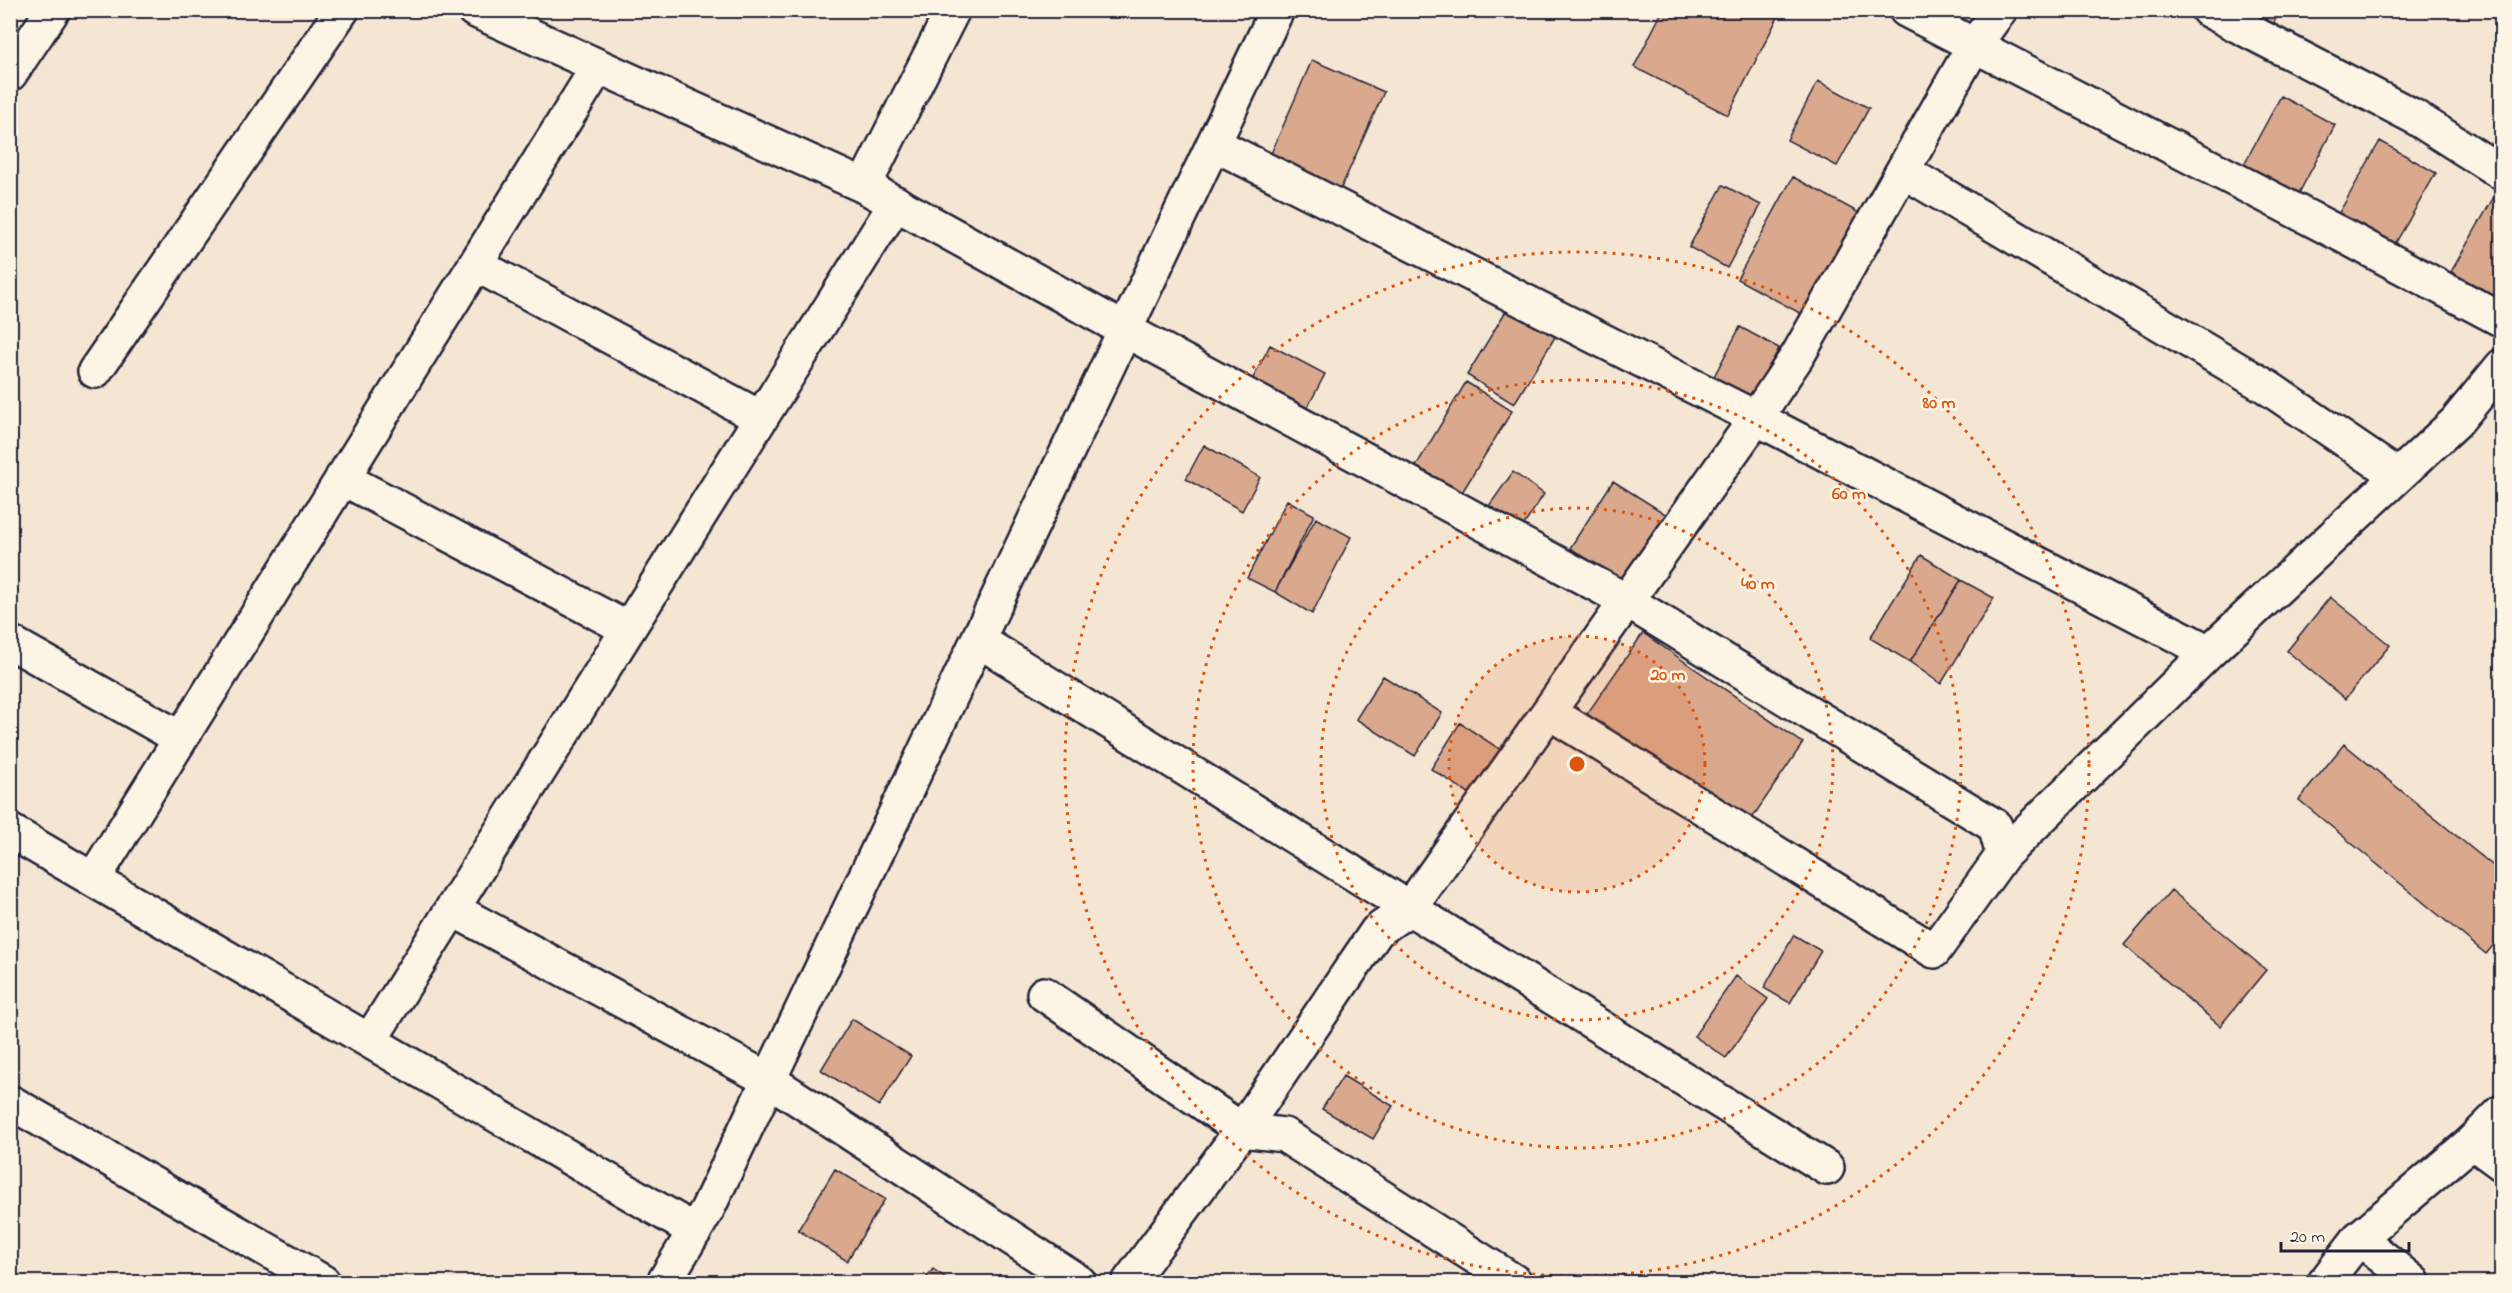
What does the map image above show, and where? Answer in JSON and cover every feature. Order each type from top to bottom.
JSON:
[{"type":"street","points":[[10,74],[53,10]]},
{"type":"street","points":[[95,370],[342,10]]},
{"type":"street","points":[[474,10],[864,186],[1627,601],[1995,826],[2003,855]]},
{"type":"street","points":[[864,186],[953,10]]},
{"type":"street","points":[[664,1282],[708,1210],[1127,331],[1277,10]]},
{"type":"street","points":[[1906,10],[1973,47],[2346,237],[2502,320]]},
{"type":"street","points":[[1129,1282],[1242,1130],[1377,931],[1410,908],[1755,418],[1798,355],[1973,47],[2000,10]]},
{"type":"street","points":[[2208,10],[2413,116],[2502,173]]},
{"type":"street","points":[[94,878],[598,66]]},
{"type":"street","points":[[1214,144],[1755,418],[2209,652]]},
{"type":"street","points":[[1903,171],[2267,387],[2398,476]]},
{"type":"street","points":[[370,1040],[896,203]]},
{"type":"street","points":[[475,264],[761,418]]},
{"type":"street","points":[[1549,712],[1934,951],[2003,855],[2209,652],[2456,422],[2502,366]]},
{"type":"street","points":[[342,478],[628,629]]},
{"type":"street","points":[[978,640],[1827,1168]]},
{"type":"street","points":[[10,642],[180,738]]},
{"type":"street","points":[[10,831],[695,1231]]},
{"type":"street","points":[[452,909],[769,1080],[1079,1282]]},
{"type":"street","points":[[1044,994],[1242,1130],[1284,1135],[1515,1282]]},
{"type":"street","points":[[10,1102],[322,1282]]},
{"type":"street","points":[[2325,1282],[2359,1238],[2472,1142],[2502,1112]]},
{"type":"street","points":[[2472,1142],[2502,1164]]},
{"type":"street","points":[[2359,1238],[2413,1282]]},
{"type":"building","points":[[1663,10],[1769,10],[1779,15],[1728,115],[1634,67]]},
{"type":"building","points":[[2239,10],[2280,10],[2272,27]]},
{"type":"building","points":[[1312,60],[1384,92],[1337,197],[1266,165]]},
{"type":"building","points":[[1818,81],[1869,108],[1837,166],[1787,140]]},
{"type":"building","points":[[2281,96],[2335,125],[2298,195],[2243,166]]},
{"type":"building","points":[[2380,141],[2436,173],[2391,251],[2335,220]]},
{"type":"building","points":[[1793,177],[1863,215],[1807,317],[1737,279]]},
{"type":"building","points":[[1723,185],[1761,205],[1727,268],[1689,247]]},
{"type":"building","points":[[2495,195],[2502,199],[2502,300],[2451,272]]},
{"type":"building","points":[[1512,301],[1560,329],[1514,404],[1467,375]]},
{"type":"building","points":[[1740,327],[1779,348],[1750,405],[1710,384]]},
{"type":"building","points":[[1270,345],[1325,374],[1303,416],[1248,388]]},
{"type":"building","points":[[1466,382],[1512,411],[1458,499],[1413,471]]},
{"type":"building","points":[[1204,445],[1260,477],[1242,511],[1186,479]]},
{"type":"building","points":[[1513,472],[1544,494],[1522,528],[1489,506]]},
{"type":"building","points":[[1613,481],[1667,515],[1625,583],[1570,548]]},
{"type":"building","points":[[1287,500],[1314,515],[1275,592],[1247,578]]},
{"type":"building","points":[[1316,518],[1351,537],[1312,614],[1275,592]]},
{"type":"building","points":[[1921,555],[1961,580],[1910,662],[1870,638]]},
{"type":"building","points":[[1961,580],[1994,598],[1941,684],[1910,662]]},
{"type":"building","points":[[2330,597],[2390,645],[2345,699],[2287,651]]},
{"type":"building","points":[[1643,633],[1803,743],[1748,824],[1587,714]]},
{"type":"building","points":[[1383,676],[1442,713],[1415,756],[1356,719]]},
{"type":"building","points":[[1460,723],[1501,750],[1472,795],[1431,769]]},
{"type":"building","points":[[2344,744],[2502,873],[2502,935],[2486,954],[2299,800]]},
{"type":"building","points":[[2171,890],[2266,970],[2220,1026],[2124,945]]},
{"type":"building","points":[[1794,935],[1821,951],[1790,1003],[1764,988]]},
{"type":"building","points":[[1736,976],[1768,999],[1726,1058],[1694,1036]]},
{"type":"building","points":[[852,1019],[911,1056],[879,1106],[821,1070]]},
{"type":"building","points":[[1343,1076],[1393,1106],[1373,1139],[1322,1109]]},
{"type":"building","points":[[835,1169],[885,1199],[847,1261],[798,1230]]},
{"type":"building","points":[[933,1269],[952,1282],[923,1282]]}]
